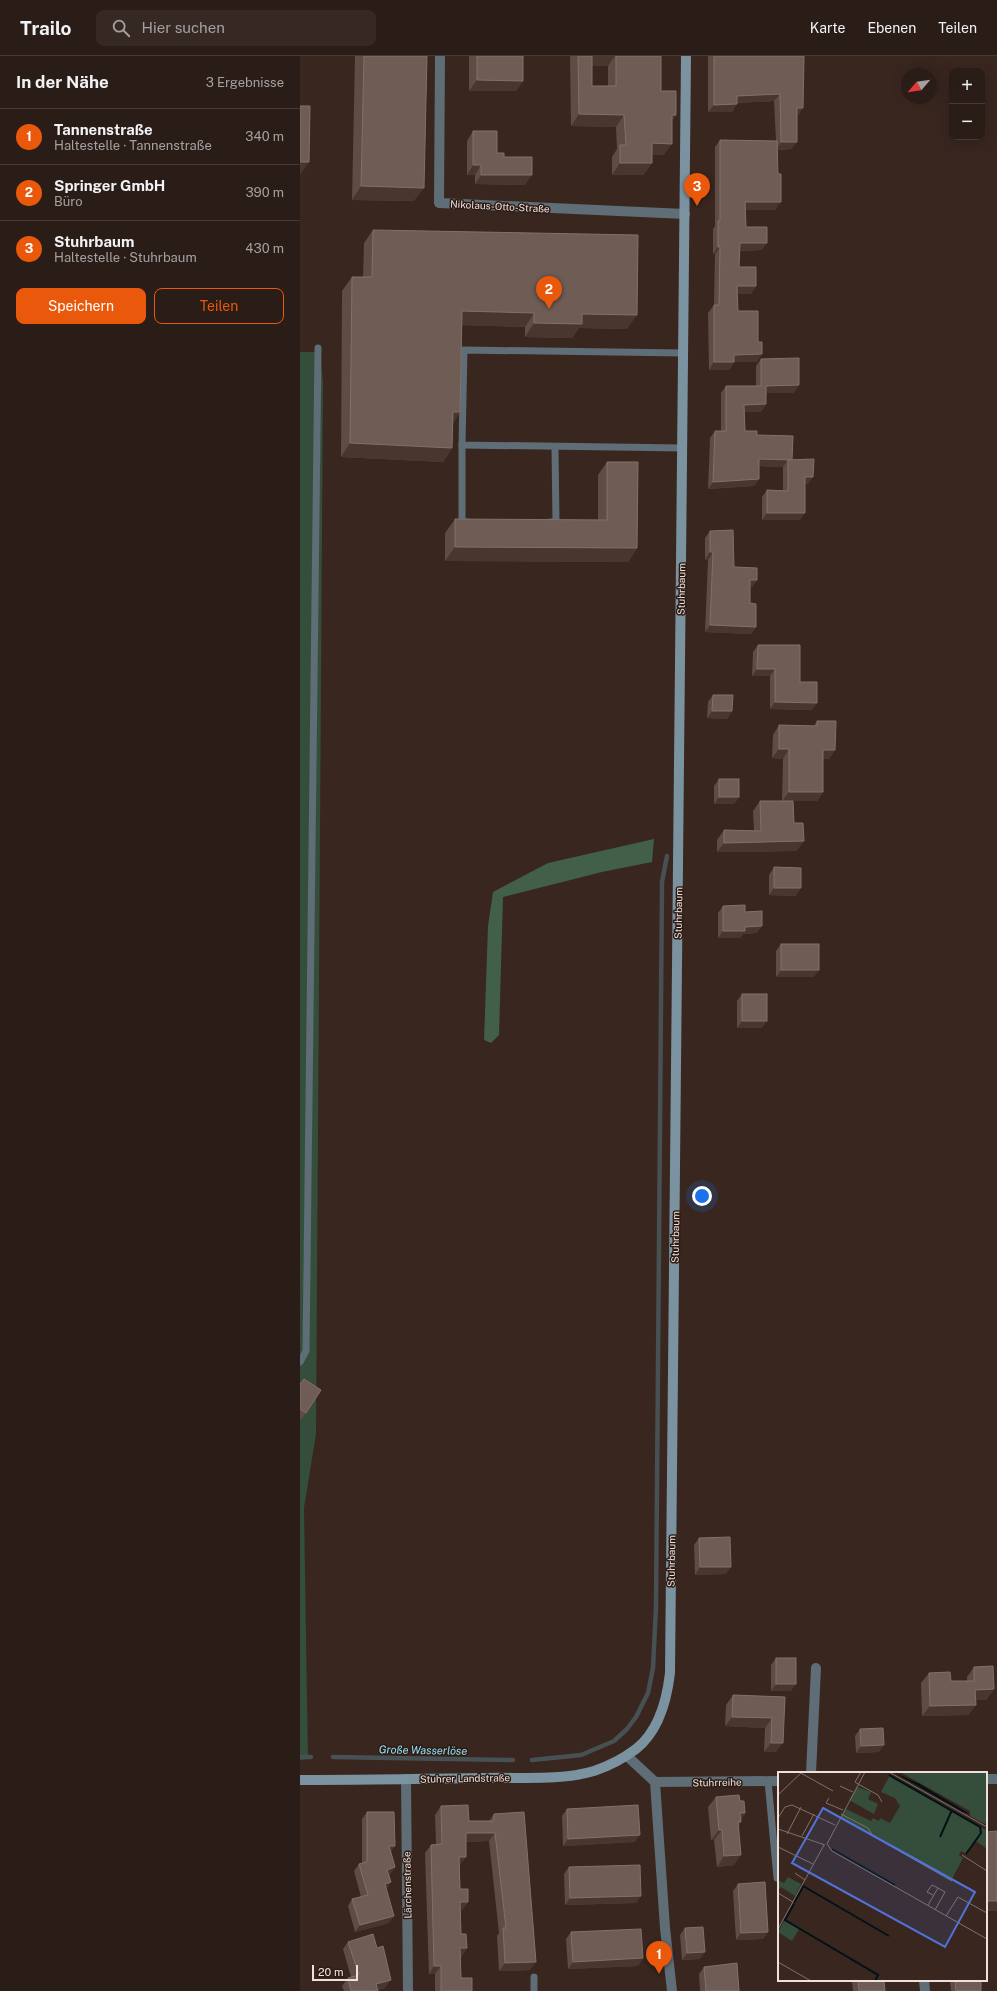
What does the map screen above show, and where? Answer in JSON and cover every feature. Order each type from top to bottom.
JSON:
[{"type":"street","name":"Nikolaus-Otto-Straße","points":[[440,56],[438,203],[685,214]]},
{"type":"street","name":"Stuhrbaum","points":[[627,1756],[638,1748],[648,1736],[661,1713],[667,1694],[670,1673],[686,56]]},
{"type":"street","points":[[811,1772],[816,1668]]},
{"type":"street","name":"Stuhrer Landstraße","points":[[300,1780],[569,1776],[593,1771],[612,1764],[627,1756]]},
{"type":"street","points":[[627,1756],[655,1782],[666,1947],[672,1991]]},
{"type":"street","name":"Lärchenstraße","points":[[406,1779],[408,1991]]},
{"type":"street","name":"Stuhrreihe","points":[[655,1782],[778,1781]]},
{"type":"street","points":[[924,1981],[925,1991]]},
{"type":"lane","points":[[300,1362],[306,1351],[318,348]]},
{"type":"lane","points":[[478,522],[462,522],[464,350],[684,353]]},
{"type":"lane","points":[[462,445],[683,448]]},
{"type":"lane","points":[[540,522],[556,522],[555,446]]},
{"type":"lane","points":[[768,1781],[778,1878]]},
{"type":"lane","points":[[534,1977],[534,1991]]},
{"type":"green space","points":[[300,352],[320,352],[323,382],[316,1434],[304,1508],[308,1759],[300,1760]]},
{"type":"green space","points":[[654,839],[652,862],[602,872],[503,897],[499,1035],[491,1043],[484,1040],[488,926],[493,892],[548,863]]},
{"type":"building","points":[[364,56],[427,56],[424,188],[361,186]]},
{"type":"building","points":[[477,56],[523,56],[523,81],[477,80]]},
{"type":"building","points":[[578,56],[592,56],[592,86],[616,86],[616,56],[661,56],[661,91],[676,91],[676,115],[672,115],[672,144],[652,143],[652,163],[620,163],[620,145],[626,145],[624,115],[579,114]]},
{"type":"building","points":[[714,56],[804,56],[803,108],[797,108],[797,142],[781,142],[780,94],[737,96],[737,104],[714,105]]},
{"type":"building","points":[[300,106],[310,106],[309,162],[300,162]]},
{"type":"building","points":[[473,131],[497,131],[497,153],[504,153],[504,157],[532,157],[532,175],[481,175],[481,165],[473,165]]},
{"type":"building","points":[[720,140],[777,141],[778,174],[781,174],[781,202],[745,202],[746,227],[767,227],[767,243],[740,243],[739,267],[756,267],[756,286],[737,286],[738,311],[758,311],[758,342],[762,342],[762,354],[734,355],[734,362],[714,362],[714,305],[719,305],[720,247],[718,247],[718,221],[720,221]]},
{"type":"building","points":[[373,230],[638,235],[637,315],[582,314],[582,324],[534,323],[534,313],[462,311],[460,412],[453,412],[452,448],[350,443],[352,277],[372,277]]},
{"type":"building","points":[[799,358],[799,385],[766,386],[766,404],[744,405],[745,431],[757,431],[757,435],[793,436],[792,460],[759,459],[759,479],[713,482],[715,431],[726,431],[726,386],[761,386],[761,359]]},
{"type":"building","points":[[814,459],[813,477],[805,477],[805,513],[767,513],[767,490],[788,491],[788,460]]},
{"type":"building","points":[[607,462],[638,462],[637,548],[455,547],[455,519],[607,520]]},
{"type":"building","points":[[733,530],[734,567],[757,568],[757,580],[750,580],[750,603],[756,604],[756,627],[710,625],[713,552],[710,552],[710,531]]},
{"type":"building","points":[[758,645],[800,645],[800,682],[817,682],[817,703],[775,702],[775,669],[757,669]]},
{"type":"building","points":[[713,695],[733,695],[732,711],[712,711]]},
{"type":"building","points":[[817,721],[836,721],[835,750],[823,750],[823,792],[789,792],[789,749],[779,749],[779,725],[817,726]]},
{"type":"building","points":[[719,779],[739,779],[739,797],[719,797]]},
{"type":"building","points":[[760,801],[793,801],[794,823],[803,823],[804,841],[724,843],[724,830],[761,831]]},
{"type":"building","points":[[774,867],[801,868],[801,888],[774,888]]},
{"type":"building","points":[[745,905],[745,912],[762,911],[762,926],[745,927],[745,931],[723,931],[723,906]]},
{"type":"building","points":[[781,944],[819,944],[819,970],[781,970]]},
{"type":"building","points":[[742,994],[767,994],[767,1021],[742,1021]]},
{"type":"building","points":[[304,1379],[321,1390],[306,1413],[300,1409],[300,1384]]},
{"type":"building","points":[[730,1537],[731,1567],[700,1567],[699,1538]]},
{"type":"building","points":[[776,1658],[796,1658],[796,1684],[776,1684]]},
{"type":"building","points":[[993,1666],[994,1689],[975,1690],[976,1705],[930,1706],[929,1673],[950,1672],[951,1681],[974,1681],[974,1667]]},
{"type":"building","points":[[733,1695],[785,1697],[783,1743],[771,1743],[772,1718],[732,1717]]},
{"type":"building","points":[[883,1728],[884,1745],[861,1746],[860,1729]]},
{"type":"building","points":[[739,1795],[740,1801],[744,1801],[745,1813],[740,1813],[741,1822],[738,1822],[741,1855],[724,1856],[722,1830],[719,1830],[716,1797]]},
{"type":"building","points":[[468,1805],[469,1821],[494,1821],[494,1814],[524,1812],[536,1962],[505,1963],[503,1928],[506,1928],[495,1833],[466,1833],[466,1857],[459,1857],[460,1889],[468,1889],[468,1902],[460,1902],[461,1934],[466,1934],[467,1948],[460,1948],[461,1978],[472,1978],[472,1991],[441,1991],[441,1966],[434,1966],[431,1845],[442,1844],[441,1806]]},
{"type":"building","points":[[638,1805],[640,1835],[568,1839],[567,1809]]},
{"type":"building","points":[[367,1812],[394,1812],[395,1846],[389,1846],[395,1867],[387,1870],[391,1882],[385,1884],[394,1916],[360,1925],[352,1899],[368,1895],[359,1864],[367,1862]]},
{"type":"building","points":[[997,1831],[997,1901],[987,1901],[987,1832]]},
{"type":"building","points":[[640,1865],[641,1896],[570,1898],[569,1867]]},
{"type":"building","points":[[765,1882],[768,1932],[741,1933],[738,1884]]},
{"type":"building","points":[[703,1927],[705,1952],[687,1953],[685,1928]]},
{"type":"building","points":[[641,1929],[643,1958],[573,1962],[571,1932]]},
{"type":"building","points":[[373,1934],[377,1948],[383,1946],[391,1980],[376,1984],[378,1991],[351,1991],[348,1978],[359,1975],[348,1942]]},
{"type":"building","points":[[737,1963],[739,1991],[706,1991],[704,1967]]},
{"type":"building","points":[[858,1981],[884,1981],[885,1991],[859,1991]]},
{"type":"building","points":[[955,1981],[981,1981],[981,1991],[956,1991]]},
{"type":"waterway","points":[[532,1760],[581,1755],[614,1741],[627,1729],[636,1717],[648,1693],[653,1668],[656,1607],[662,882],[667,856]]},
{"type":"waterway","name":"Große Wasserlöse","points":[[300,1757],[311,1757]]},
{"type":"waterway","name":"Große Wasserlöse","points":[[333,1757],[513,1760]]},
{"type":"place","name":"Stuhrbaum","points":[[697,206]]},
{"type":"place","name":"Springer GmbH","points":[[549,309]]},
{"type":"place","name":"Tannenstraße","points":[[659,1974]]}]
